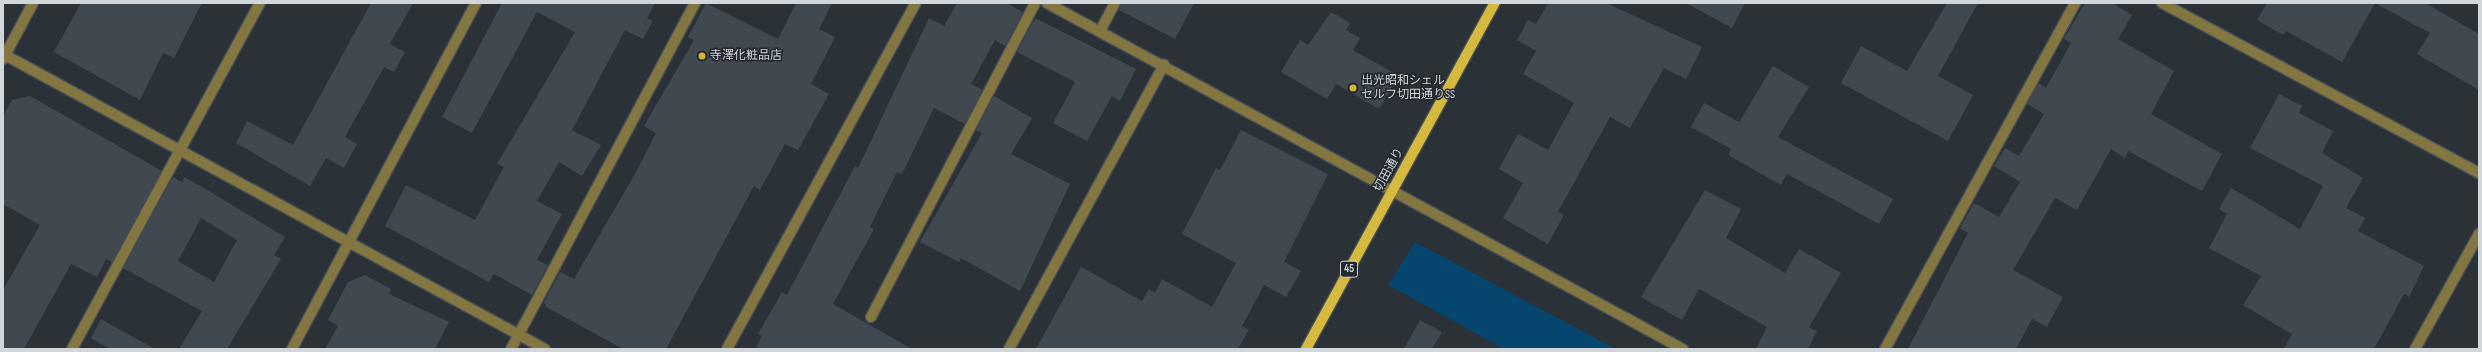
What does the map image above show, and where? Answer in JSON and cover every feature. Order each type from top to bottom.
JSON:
[{"type":"main road","name":"切田通り","points":[[1306,349],[1495,3]]},
{"type":"street","points":[[33,3],[4,57],[181,151],[545,349]]},
{"type":"street","points":[[72,349],[181,151],[260,3]]},
{"type":"street","points":[[292,349],[350,243],[476,3]]},
{"type":"street","points":[[511,349],[695,3]]},
{"type":"street","points":[[726,349],[916,3]]},
{"type":"street","points":[[871,317],[1035,3]]},
{"type":"street","points":[[1047,3],[1164,65],[1683,349]]},
{"type":"street","points":[[1100,31],[1115,3]]},
{"type":"street","points":[[1885,349],[2075,3]]},
{"type":"street","points":[[2162,3],[2479,173]]},
{"type":"street","points":[[1009,349],[1164,65]]},
{"type":"street","points":[[2415,349],[2479,234]]},
{"type":"shaded area","points":[[1415,242],[1616,349],[1504,349],[1388,285]]},
{"type":"building","points":[[81,3],[202,3],[174,58],[163,53],[140,100],[54,52]]},
{"type":"building","points":[[371,3],[413,3],[390,44],[405,52],[394,72],[384,67],[345,137],[357,144],[344,168],[326,158],[310,186],[236,143],[247,121],[293,145]]},
{"type":"building","points":[[502,3],[655,3],[647,18],[653,21],[643,39],[625,30],[572,130],[601,145],[582,176],[559,162],[537,201],[562,214],[537,260],[548,265],[532,295],[494,274],[489,282],[385,226],[406,185],[475,220],[504,167],[497,164],[575,32],[537,12],[472,133],[442,117]]},
{"type":"building","points":[[706,3],[778,39],[796,3],[832,3],[819,29],[835,37],[811,84],[829,94],[798,150],[785,144],[760,190],[754,186],[666,349],[623,349],[546,307],[544,302],[560,272],[574,279],[636,172],[656,133],[644,126],[694,40],[688,37]]},
{"type":"building","points":[[957,3],[1006,3],[1023,12],[1005,46],[995,40],[971,84],[982,90],[965,124],[934,108],[902,174],[897,172],[870,227],[874,229],[833,304],[912,349],[755,349],[762,336],[758,334],[782,292],[787,295],[855,166],[858,168],[929,18],[944,26]]},
{"type":"building","points":[[1121,3],[1194,3],[1175,39],[1119,10]]},
{"type":"building","points":[[1548,3],[1606,3],[1702,47],[1686,79],[1664,68],[1630,128],[1610,117],[1558,212],[1564,215],[1548,244],[1503,218],[1523,183],[1499,169],[1518,134],[1548,150],[1574,103],[1523,74],[1536,51],[1517,40],[1528,20],[1536,24]]},
{"type":"building","points":[[1686,3],[1745,3],[1732,28]]},
{"type":"building","points":[[1947,3],[1978,3],[1938,76],[1973,95],[1948,141],[1841,83],[1861,46],[1907,71]]},
{"type":"building","points":[[2085,3],[2112,3],[2132,15],[2118,39],[2174,71],[2151,114],[2222,154],[2202,191],[2128,151],[2125,158],[2111,149],[2077,210],[2055,198],[2013,270],[2063,297],[2047,327],[2032,319],[2016,349],[1908,349],[1968,233],[1960,228],[1974,203],[1999,217],[2020,182],[1994,166],[2005,148],[2019,156],[2044,114],[2027,104],[2038,83],[2046,88],[2071,43],[2064,39]]},
{"type":"building","points":[[2267,3],[2375,3],[2342,62],[2286,31],[2283,35],[2257,20]]},
{"type":"building","points":[[2375,3],[2425,3],[2479,34],[2479,90],[2417,54],[2430,33]]},
{"type":"building","points":[[1331,12],[1350,23],[1346,30],[1360,38],[1353,50],[1399,76],[1379,109],[1336,84],[1327,99],[1281,72],[1300,40],[1308,45]]},
{"type":"building","points":[[1035,18],[1136,69],[1120,101],[1112,96],[1087,141],[1053,123],[1075,82],[1017,52]]},
{"type":"building","points":[[1773,66],[1809,87],[1778,137],[1893,199],[1879,224],[1787,174],[1781,185],[1728,155],[1731,149],[1691,127],[1704,103],[1739,122]]},
{"type":"building","points":[[2279,94],[2302,106],[2299,113],[2333,131],[2322,153],[2363,178],[2346,208],[2365,218],[2358,231],[2424,266],[2409,297],[2404,294],[2374,349],[2284,349],[2292,334],[2243,305],[2261,276],[2209,248],[2227,214],[2219,209],[2231,188],[2300,229],[2323,186],[2250,148]]},
{"type":"building","points":[[30,96],[162,171],[112,262],[106,259],[97,277],[71,264],[24,349],[3,349],[3,290],[40,225],[3,204],[3,116],[12,100]]},
{"type":"building","points":[[994,96],[1032,118],[1011,154],[1070,184],[1020,291],[961,258],[959,262],[920,242],[982,133],[976,130]]},
{"type":"building","points":[[1241,130],[1328,174],[1284,262],[1301,271],[1286,297],[1264,285],[1242,326],[1249,330],[1238,349],[1036,349],[1081,267],[1142,301],[1149,289],[1155,293],[1162,279],[1212,307],[1236,263],[1182,234],[1216,168],[1220,170]]},
{"type":"building","points":[[173,177],[182,182],[184,177],[285,237],[274,255],[281,259],[227,349],[179,349],[202,311],[123,268]],"holes":[[[201,218],[237,240],[214,282],[178,261]]]},
{"type":"building","points":[[1705,190],[1741,209],[1726,238],[1785,273],[1799,249],[1841,273],[1809,327],[1817,331],[1808,349],[1756,349],[1767,327],[1699,289],[1682,320],[1641,297]]},
{"type":"building","points":[[365,275],[391,289],[389,294],[449,322],[435,349],[325,349],[338,326],[328,320],[348,282]]},
{"type":"building","points":[[101,319],[155,349],[110,349],[91,338]]},
{"type":"building","points":[[1420,320],[1442,332],[1432,349],[1404,349]]},
{"type":"place","name":"寺澤化粧品店","points":[[702,56]]},
{"type":"place","name":"出光昭和シェル セルフ切田通りSS","points":[[1353,88]]}]
